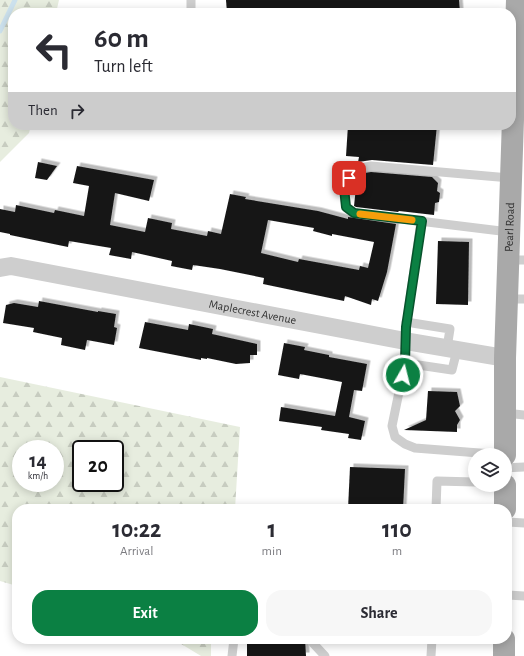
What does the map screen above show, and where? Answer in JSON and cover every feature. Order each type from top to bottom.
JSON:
[{"type":"main road","name":"Pearl Road","points":[[516,89],[519,70],[517,0]]},
{"type":"main road","name":"Pearl Road","points":[[506,448],[514,414],[504,358],[515,299],[516,260],[509,232],[518,138]]},
{"type":"main road","points":[[504,504],[505,492]]},
{"type":"main road","points":[[504,644],[504,656]]},
{"type":"street","name":"Maplecrest Avenue","points":[[0,268],[11,266],[405,341],[504,358]]},
{"type":"lane","points":[[509,232],[354,213],[346,207],[344,188],[354,169],[371,166],[513,184]]},
{"type":"lane","points":[[422,221],[406,322],[405,362],[392,426],[395,436],[405,444],[415,448],[468,452]]},
{"type":"lane","points":[[405,362],[452,370],[450,329],[406,322]]},
{"type":"lane","points":[[512,468],[524,467]]},
{"type":"lane","points":[[436,504],[437,481],[468,482]]},
{"type":"lane","points":[[512,522],[524,523]]},
{"type":"lane","points":[[512,595],[524,596]]},
{"type":"lane","points":[[232,656],[233,644]]},
{"type":"lane","points":[[315,644],[325,656]]},
{"type":"lane","points":[[431,656],[432,644]]},
{"type":"green space","points":[[0,0],[59,0],[57,8],[8,8],[8,130],[30,130],[29,133],[0,162]]},
{"type":"green space","points":[[0,377],[240,427],[235,504],[12,504],[12,585],[0,581]]},
{"type":"green space","points":[[181,644],[211,644],[211,656],[201,656]]},
{"type":"building","points":[[226,0],[459,0],[460,8],[227,8]]},
{"type":"building","points":[[348,130],[436,130],[433,165],[372,160],[358,162],[359,157],[346,156]]},
{"type":"building","points":[[38,162],[57,166],[47,180],[35,178]]},
{"type":"building","points":[[77,166],[154,180],[149,201],[115,193],[110,225],[145,232],[148,218],[172,223],[171,229],[207,236],[208,231],[221,234],[230,194],[246,197],[245,199],[318,211],[348,219],[348,217],[396,224],[387,272],[378,301],[372,299],[371,305],[345,296],[344,301],[263,284],[264,278],[220,269],[193,265],[192,270],[171,266],[172,261],[132,252],[131,259],[109,255],[111,248],[69,241],[68,247],[0,232],[0,209],[15,212],[16,205],[54,213],[55,210],[84,216],[89,186],[73,183]],"holes":[[[268,220],[314,228],[313,231],[332,236],[332,234],[374,242],[368,268],[360,266],[359,270],[299,259],[298,262],[261,253]]]},
{"type":"building","points":[[371,172],[432,177],[438,183],[437,191],[440,193],[439,202],[435,203],[434,215],[354,206],[357,178],[359,174]]},
{"type":"building","points":[[438,241],[469,242],[468,305],[436,304]]},
{"type":"building","points":[[39,301],[116,314],[114,327],[117,328],[114,345],[87,340],[85,350],[61,345],[62,338],[33,332],[34,328],[3,323],[6,305],[14,303],[38,307]]},
{"type":"building","points":[[145,322],[188,330],[189,324],[213,329],[212,334],[257,344],[257,355],[250,355],[250,363],[236,364],[207,358],[201,358],[201,360],[139,348]]},
{"type":"building","points":[[284,343],[305,347],[304,350],[329,355],[329,357],[367,364],[362,391],[354,390],[349,417],[365,421],[361,440],[348,438],[349,434],[321,430],[322,427],[279,421],[281,407],[335,416],[342,382],[300,374],[299,379],[278,375]]},
{"type":"building","points":[[428,391],[457,392],[460,406],[455,411],[460,420],[457,425],[457,432],[404,430],[426,420]]},
{"type":"building","points":[[350,467],[405,469],[403,504],[348,504]]},
{"type":"building","points":[[247,644],[305,644],[306,656],[247,656]]},
{"type":"waterway","points":[[11,8],[15,0]]},
{"type":"waterway","points":[[0,31],[8,14]]},
{"type":"slow traffic","points":[[360,214],[412,220]]},
{"type":"route","points":[[349,178],[344,188],[346,207],[354,213],[422,221],[406,327],[403,375]]}]
